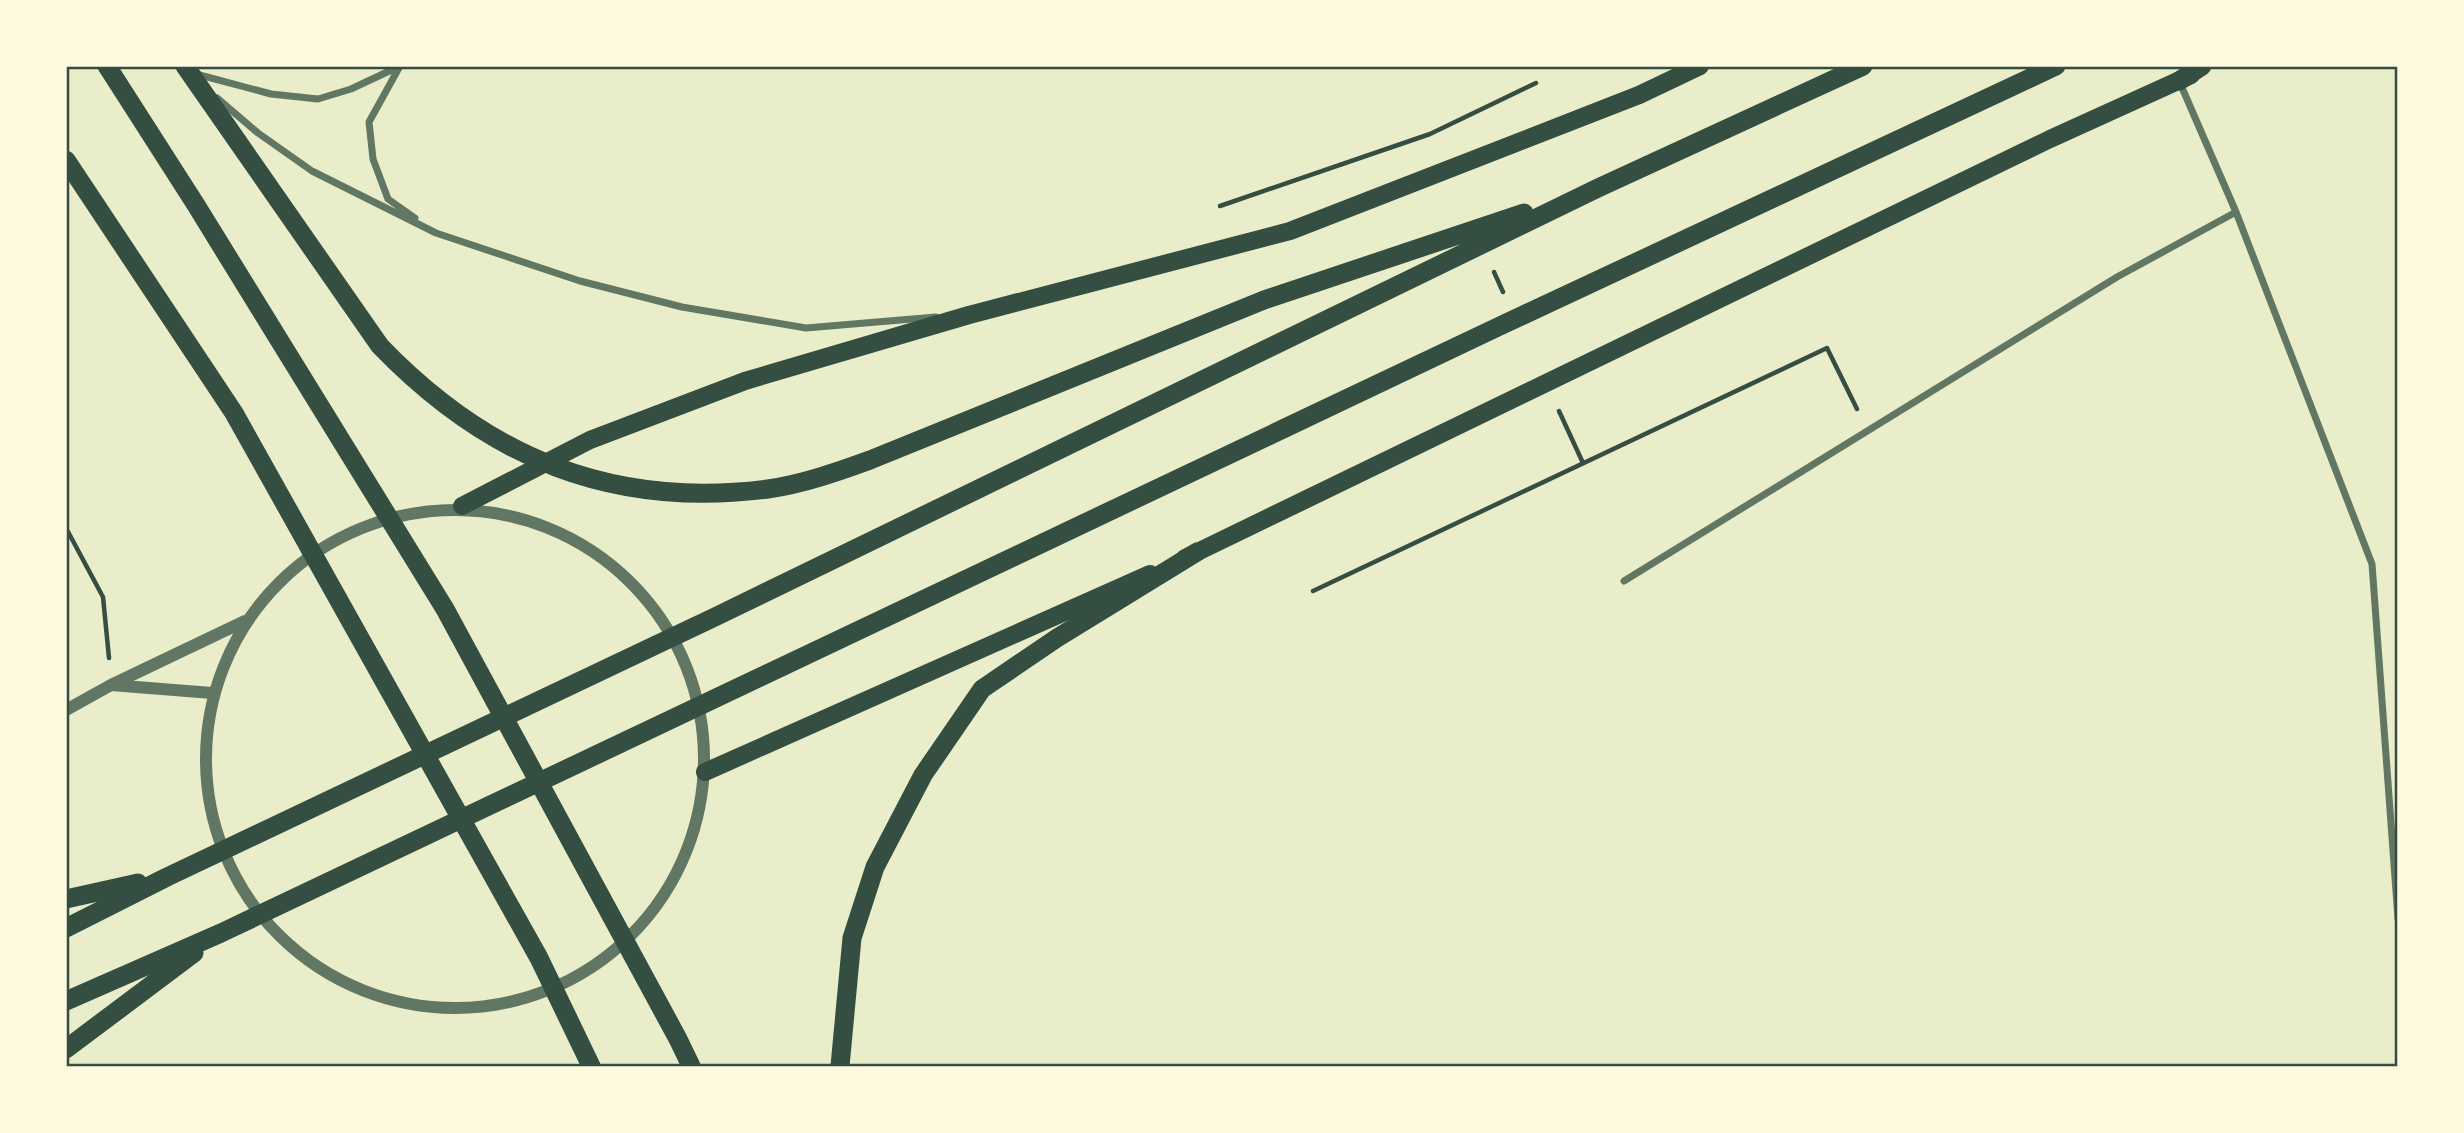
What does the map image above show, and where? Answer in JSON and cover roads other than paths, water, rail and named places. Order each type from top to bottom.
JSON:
[{"type":"highway","points":[[107,66],[196,205],[445,609],[672,1026],[691,1066]]},
{"type":"highway","points":[[66,928],[167,877],[717,616],[1598,188],[1863,66]]},
{"type":"highway","points":[[66,1001],[221,933],[2056,66]]},
{"type":"highway","points":[[2179,81],[2202,66]]},
{"type":"highway","points":[[183,68],[380,346],[412,380],[447,408],[506,445],[569,472],[614,484],[666,492],[718,493],[770,488],[821,477],[870,460],[1264,300],[1598,188]]},
{"type":"highway","points":[[66,160],[234,413],[539,958],[591,1066]]},
{"type":"highway","points":[[66,187],[96,204]]},
{"type":"highway","points":[[840,1066],[852,938],[875,867],[923,775],[982,689],[1057,638],[1197,552]]},
{"type":"highway","points":[[66,899],[167,877]]},
{"type":"highway","points":[[66,1049],[221,933]]},
{"type":"main road","points":[[462,506],[590,440],[745,381],[968,315],[1290,231],[1639,96],[1700,66]]},
{"type":"main road","points":[[705,772],[1197,552],[2038,145],[2209,66]]},
{"type":"street","points":[[183,68],[271,94],[318,99],[351,89],[400,66]]},
{"type":"street","points":[[400,66],[369,122],[373,159],[388,199],[436,233]]},
{"type":"street","points":[[183,68],[258,134],[312,172],[436,233],[580,281],[682,307],[806,328],[968,315]]},
{"type":"street","points":[[2179,81],[2236,212],[2372,564],[2398,919]]},
{"type":"street","points":[[1624,581],[2117,277],[2236,212]]},
{"type":"street","points":[[462,506],[545,523],[618,567],[667,625],[697,695],[705,772],[690,846],[684,858],[652,913],[597,966],[528,999],[453,1010],[378,999],[310,964],[255,911],[219,844],[204,770],[212,694],[245,621],[302,558],[377,518],[462,506]]},
{"type":"street","points":[[66,710],[111,685],[245,621]]},
{"type":"street","points":[[111,685],[212,694]]}]
